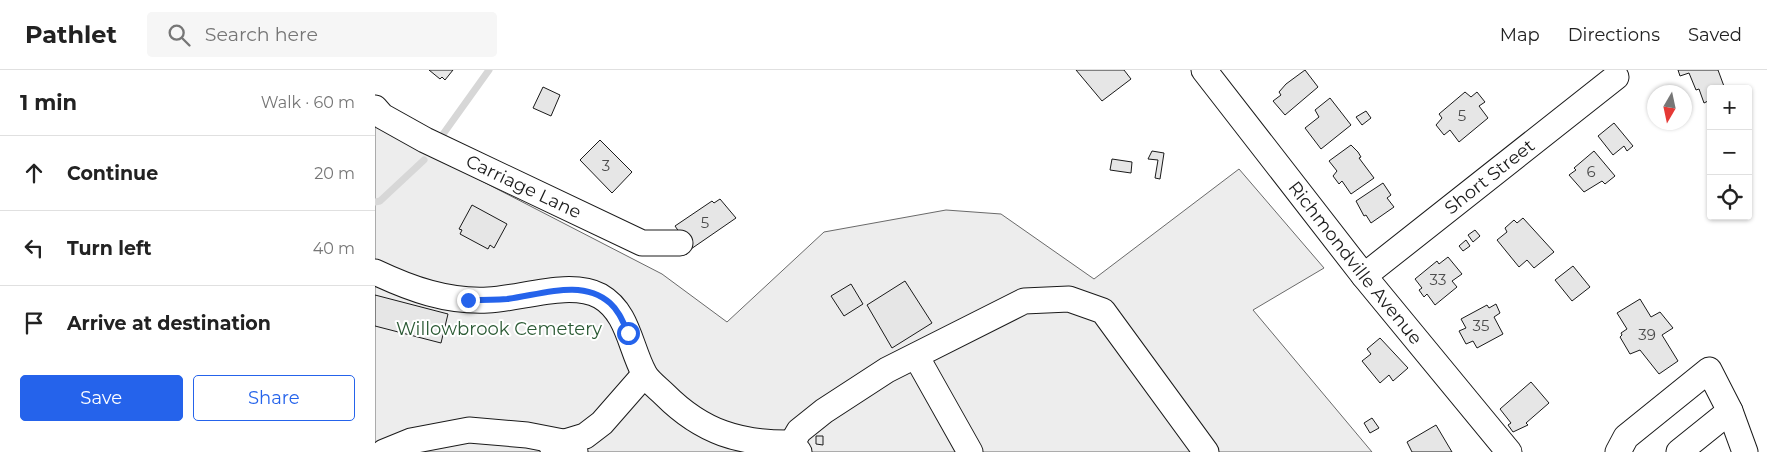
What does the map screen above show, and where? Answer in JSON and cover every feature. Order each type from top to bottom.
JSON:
[{"type":"street","name":"Richmondville Avenue","points":[[1217,74],[1364,276],[1509,452]]},
{"type":"street","name":"Short Street","points":[[1364,276],[1616,78]]},
{"type":"street","name":"Carriage Lane","points":[[375,108],[382,116],[425,140],[641,243],[680,243]]},
{"type":"street","points":[[375,272],[399,284],[453,299],[487,300],[573,290],[599,296],[619,313],[644,375],[683,411],[709,429],[749,441],[795,447],[799,430],[824,411],[887,370],[1024,301],[1069,299],[1103,312],[1206,452]]},
{"type":"street","points":[[916,356],[970,452]]},
{"type":"street","points":[[1617,452],[1626,437],[1709,370],[1730,410],[1745,452]]},
{"type":"street","points":[[534,452],[569,447],[585,436],[602,423],[644,375]]},
{"type":"street","points":[[1679,452],[1730,410]]},
{"type":"street","points":[[384,452],[411,441],[469,430],[527,435],[569,447]]},
{"type":"shaded area","name":"Willowbrook Cemetery","points":[[375,126],[662,274],[727,322],[824,232],[946,210],[1001,214],[1094,279],[1239,169],[1324,268],[1253,310],[1372,452],[375,452]]},
{"type":"building","points":[[429,70],[453,70],[445,80],[442,77],[440,79]]},
{"type":"building","points":[[1076,70],[1124,70],[1131,79],[1102,101]]},
{"type":"building","points":[[1305,70],[1318,87],[1285,115],[1273,101],[1281,95],[1279,92],[1286,84]]},
{"type":"building","points":[[1678,70],[1718,70],[1724,85],[1707,85],[1707,102],[1704,103],[1699,89],[1696,90],[1689,73],[1680,76]]},
{"type":"building","points":[[543,87],[560,95],[551,116],[533,108]]},
{"type":"building","points":[[1465,92],[1471,97],[1477,92],[1485,102],[1479,106],[1488,118],[1459,142],[1450,130],[1444,135],[1436,125],[1442,118],[1439,114]]},
{"type":"building","points":[[1330,98],[1351,125],[1321,149],[1305,128],[1319,117],[1315,110]]},
{"type":"building","points":[[1366,111],[1371,118],[1362,125],[1356,117]]},
{"type":"building","points":[[1614,123],[1633,146],[1627,151],[1624,146],[1613,155],[1598,136]]},
{"type":"building","points":[[600,140],[632,172],[612,193],[580,160]]},
{"type":"building","points":[[1351,145],[1358,152],[1361,157],[1359,158],[1374,178],[1351,194],[1342,181],[1339,184],[1333,176],[1337,171],[1329,161]]},
{"type":"building","points":[[1152,151],[1164,153],[1160,179],[1155,178],[1158,160],[1148,159]]},
{"type":"building","points":[[1594,151],[1615,176],[1605,184],[1602,181],[1584,192],[1569,175],[1576,170],[1574,168]]},
{"type":"building","points":[[1112,159],[1132,162],[1131,173],[1110,170]]},
{"type":"building","points":[[1383,183],[1391,195],[1387,198],[1394,207],[1371,223],[1366,215],[1364,216],[1356,201]]},
{"type":"building","points":[[720,199],[736,218],[691,249],[675,226],[712,201],[714,203]]},
{"type":"building","points":[[472,205],[507,224],[494,248],[490,245],[488,249],[460,234],[462,230],[459,229]]},
{"type":"building","points":[[1523,218],[1554,252],[1534,268],[1527,260],[1519,267],[1497,240],[1507,232],[1505,228],[1514,220],[1517,223]]},
{"type":"building","points":[[1475,230],[1480,236],[1473,242],[1468,235]]},
{"type":"building","points":[[1466,240],[1470,246],[1463,251],[1459,246]]},
{"type":"building","points":[[1448,257],[1462,274],[1452,281],[1457,287],[1435,305],[1427,294],[1424,297],[1419,290],[1422,288],[1415,279],[1437,261],[1439,264]]},
{"type":"building","points":[[1573,266],[1590,287],[1572,301],[1555,280]]},
{"type":"building","points":[[905,281],[932,323],[892,348],[867,305]]},
{"type":"building","points":[[851,284],[863,304],[844,316],[831,296]]},
{"type":"building","points":[[375,295],[448,314],[441,343],[375,326]]},
{"type":"building","points":[[1640,299],[1651,317],[1660,312],[1673,328],[1662,335],[1678,361],[1659,374],[1640,350],[1630,354],[1620,337],[1621,333],[1627,329],[1617,313]]},
{"type":"building","points":[[1496,304],[1500,313],[1494,317],[1503,334],[1477,348],[1473,341],[1466,344],[1459,331],[1466,328],[1461,319],[1487,305],[1489,308]]},
{"type":"building","points":[[1380,338],[1408,368],[1393,381],[1389,375],[1380,383],[1362,361],[1371,354],[1367,349]]},
{"type":"building","points":[[1531,382],[1549,403],[1526,423],[1528,425],[1513,432],[1508,425],[1511,423],[1500,409]]},
{"type":"building","points":[[1372,418],[1379,428],[1370,433],[1364,423]]},
{"type":"building","points":[[1436,425],[1452,452],[1412,452],[1407,442]]},
{"type":"building","points":[[816,436],[823,436],[823,445],[816,444]]},
{"type":"waterway","points":[[441,137],[489,70]]},
{"type":"waterway","points":[[375,202],[380,201],[424,160]]},
{"type":"route","points":[[468,300],[506,299],[559,290],[587,291],[610,303],[619,313],[628,333]]}]
